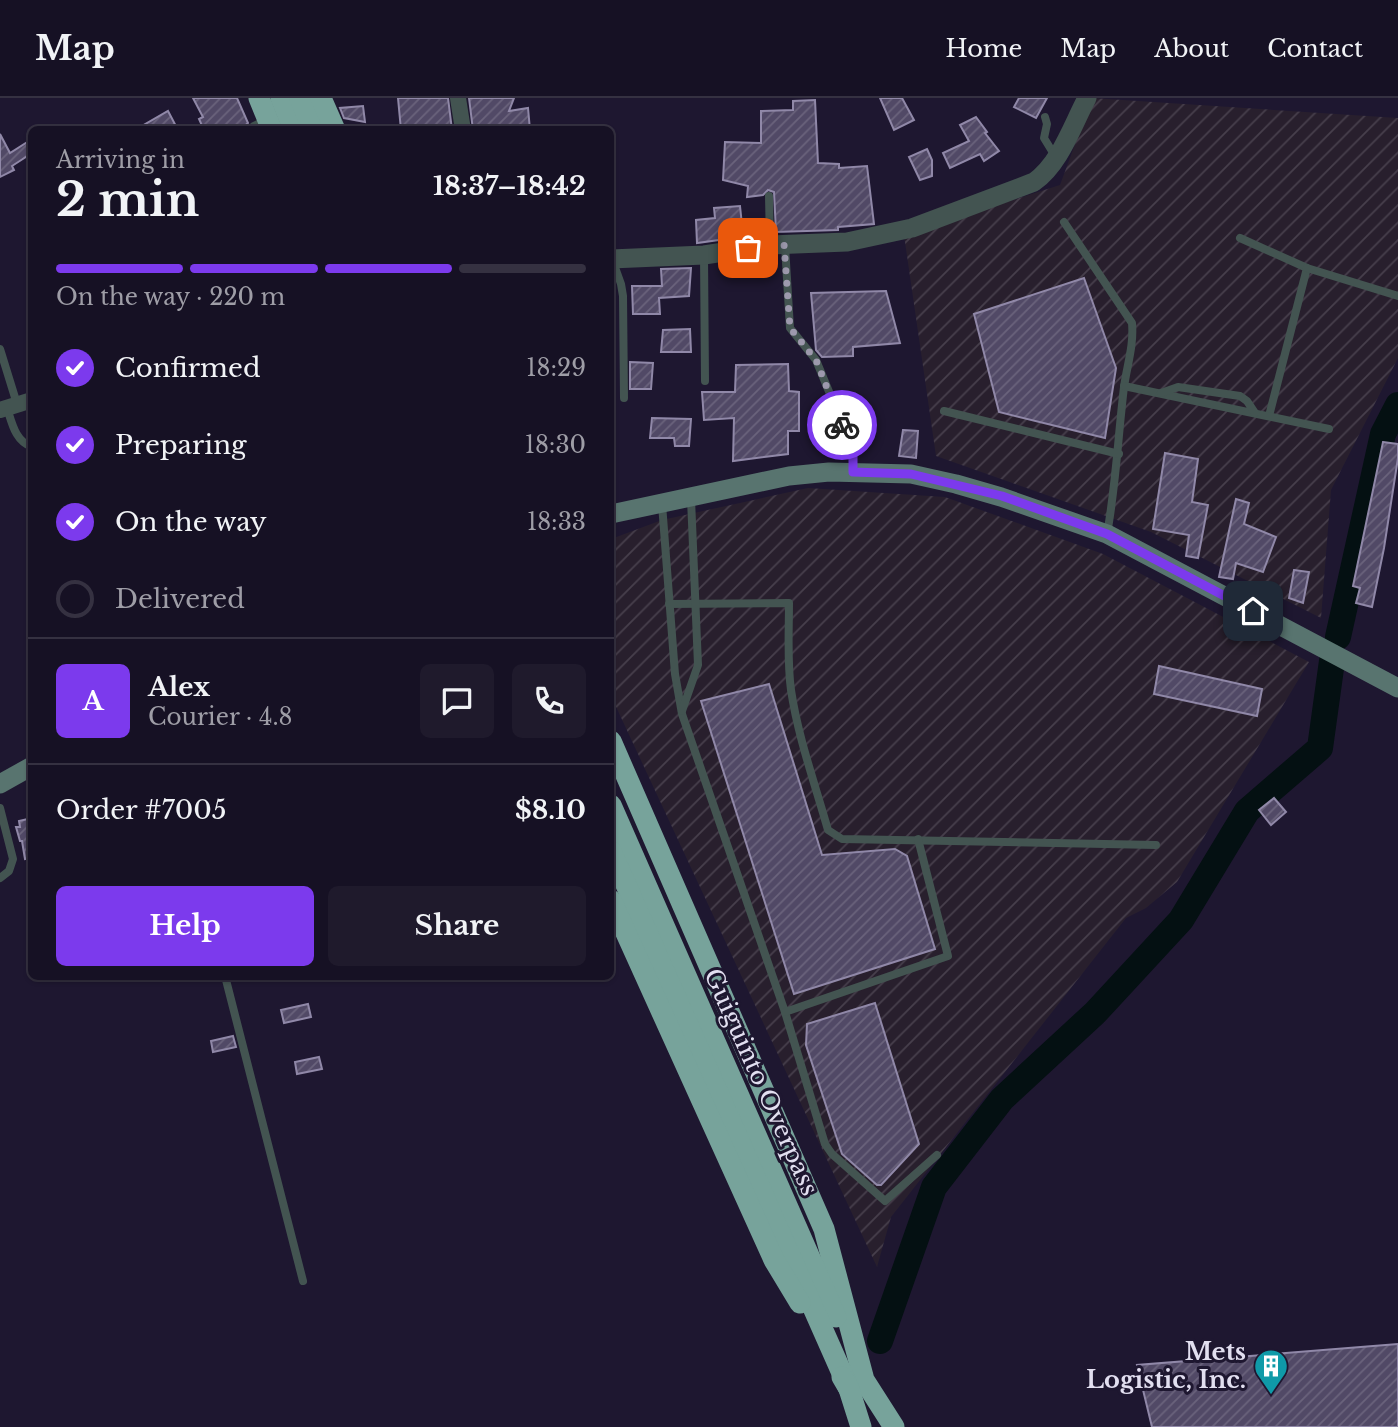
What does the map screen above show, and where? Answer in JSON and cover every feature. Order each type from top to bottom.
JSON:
[{"type":"highway","points":[[258,98],[265,126]]},
{"type":"highway","points":[[281,98],[292,126]]},
{"type":"highway","points":[[300,98],[311,126]]},
{"type":"highway","points":[[321,98],[333,126]]},
{"type":"highway","points":[[614,748],[824,1229],[857,1384],[861,1427]]},
{"type":"highway","name":"Guiguinto Overpass","points":[[614,815],[629,870],[857,1384]]},
{"type":"highway","name":"Guiguinto Overpass","points":[[614,854],[629,870]]},
{"type":"highway","points":[[614,907],[774,1260],[857,1384],[894,1427]]},
{"type":"main road","points":[[614,513],[789,477],[829,472],[911,474],[956,484],[1002,496],[1107,534],[1398,688]]},
{"type":"main road","points":[[0,784],[28,768]]},
{"type":"street","points":[[458,98],[462,126]]},
{"type":"street","points":[[614,259],[704,255],[777,244],[847,242],[912,228],[1034,182],[1052,166],[1087,98]]},
{"type":"lane","points":[[1045,117],[1047,124],[1044,138],[1056,157]]},
{"type":"lane","points":[[769,196],[790,328],[816,360],[853,450],[853,472]]},
{"type":"lane","points":[[1064,222],[1132,323],[1134,341],[1124,386],[1119,454],[1107,534]]},
{"type":"lane","points":[[1240,238],[1307,268],[1398,296]]},
{"type":"lane","points":[[704,255],[705,381]]},
{"type":"lane","points":[[614,266],[623,296],[624,398]]},
{"type":"lane","points":[[1269,416],[1307,268]]},
{"type":"lane","points":[[0,349],[14,406],[18,436],[28,446]]},
{"type":"lane","points":[[1124,386],[1329,429]]},
{"type":"lane","points":[[1161,393],[1178,387],[1240,396],[1255,413]]},
{"type":"lane","points":[[944,411],[1119,454]]},
{"type":"lane","points":[[681,713],[698,665],[691,497]]},
{"type":"lane","points":[[662,503],[675,674],[681,713],[785,1012],[825,1144],[832,1154],[885,1201],[937,1155]]},
{"type":"lane","points":[[669,604],[789,604],[791,691],[828,830],[842,839],[1156,845]]},
{"type":"lane","points":[[0,808],[13,859],[9,871],[0,878]]},
{"type":"lane","points":[[785,1012],[948,956],[918,839]]},
{"type":"lane","points":[[226,980],[303,1280]]},
{"type":"shaded area","points":[[1092,98],[1398,118],[1398,358],[1331,490],[1321,618],[1151,532],[936,456],[904,235],[1060,185]]},
{"type":"shaded area","points":[[808,488],[945,497],[1103,554],[1309,662],[1177,882],[1146,908],[1126,918],[891,1217],[877,1267],[614,702],[614,538],[662,520]]},
{"type":"building","points":[[193,98],[237,98],[248,123],[245,126],[202,126],[199,119],[203,117]]},
{"type":"building","points":[[398,98],[448,98],[452,126],[401,126]]},
{"type":"building","points":[[469,98],[514,98],[509,111],[528,108],[530,126],[472,126]]},
{"type":"building","points":[[880,98],[902,98],[914,120],[894,130]]},
{"type":"building","points":[[1019,98],[1047,98],[1036,118],[1014,107]]},
{"type":"building","points":[[815,100],[818,163],[839,164],[839,168],[867,166],[874,224],[838,227],[838,230],[776,232],[774,192],[768,190],[763,195],[747,197],[748,186],[723,180],[725,142],[761,143],[761,111],[793,110],[793,101]]},
{"type":"building","points":[[363,106],[365,122],[344,118],[340,108]]},
{"type":"building","points":[[168,111],[176,126],[142,126]]},
{"type":"building","points":[[976,117],[999,151],[984,161],[980,154],[950,168],[943,153],[969,141],[960,125]]},
{"type":"building","points":[[0,134],[10,153],[28,142],[28,156],[12,166],[14,170],[0,177]]},
{"type":"building","points":[[927,149],[932,160],[932,176],[920,180],[909,157]]},
{"type":"building","points":[[740,206],[742,225],[763,223],[763,234],[697,243],[696,220],[715,218],[714,208]]},
{"type":"building","points":[[691,268],[689,296],[659,298],[660,314],[633,314],[632,286],[662,286],[661,269]]},
{"type":"building","points":[[1084,278],[1116,368],[1105,438],[999,412],[974,314]]},
{"type":"building","points":[[886,291],[900,343],[853,347],[853,356],[822,357],[816,350],[811,293]]},
{"type":"building","points":[[690,329],[691,352],[661,352],[663,330]]},
{"type":"building","points":[[630,362],[653,363],[651,389],[630,389]]},
{"type":"building","points":[[788,364],[789,391],[799,392],[799,431],[788,431],[788,454],[733,461],[734,418],[704,420],[702,392],[735,392],[736,365]]},
{"type":"building","points":[[652,418],[691,419],[689,446],[675,446],[674,438],[650,438]]},
{"type":"building","points":[[903,430],[918,431],[916,458],[899,456]]},
{"type":"building","points":[[1383,442],[1398,444],[1398,458],[1372,607],[1356,603],[1360,588],[1353,586]]},
{"type":"building","points":[[1165,453],[1198,459],[1192,502],[1208,505],[1198,558],[1186,556],[1189,535],[1153,529]]},
{"type":"building","points":[[1236,499],[1249,503],[1244,524],[1276,537],[1263,572],[1236,563],[1233,579],[1219,577]]},
{"type":"building","points":[[1294,570],[1309,572],[1303,603],[1289,598]]},
{"type":"building","points":[[1159,666],[1262,689],[1257,716],[1154,694]]},
{"type":"building","points":[[769,684],[822,855],[895,849],[907,856],[935,949],[794,994],[701,701]]},
{"type":"building","points":[[1274,798],[1286,812],[1271,825],[1259,810]]},
{"type":"building","points":[[28,819],[28,859],[25,859],[16,827],[20,827],[19,821]]},
{"type":"building","points":[[875,1003],[919,1144],[881,1185],[877,1185],[842,1154],[806,1045],[807,1024]]},
{"type":"building","points":[[308,1004],[311,1017],[284,1023],[281,1010]]},
{"type":"building","points":[[233,1036],[236,1047],[213,1052],[211,1041]]},
{"type":"building","points":[[319,1057],[322,1069],[297,1074],[295,1062]]},
{"type":"building","name":"Mets Logistic, Inc.","points":[[1398,1344],[1398,1427],[1152,1427],[1137,1365]]},
{"type":"waterway","points":[[1338,637],[1383,434],[1398,405]]},
{"type":"waterway","points":[[880,1341],[934,1187],[1002,1099],[1095,1013],[1181,920],[1247,811],[1320,748],[1332,661]]},
{"type":"way so far","points":[[748,248],[784,244],[790,328],[816,360],[842,425]]},
{"type":"place","name":"Mets Logistic, Inc.","points":[[1271,1396]]},
{"type":"route","points":[[842,425],[853,450],[853,472],[911,474],[1002,496],[1107,534],[1253,611]]}]
